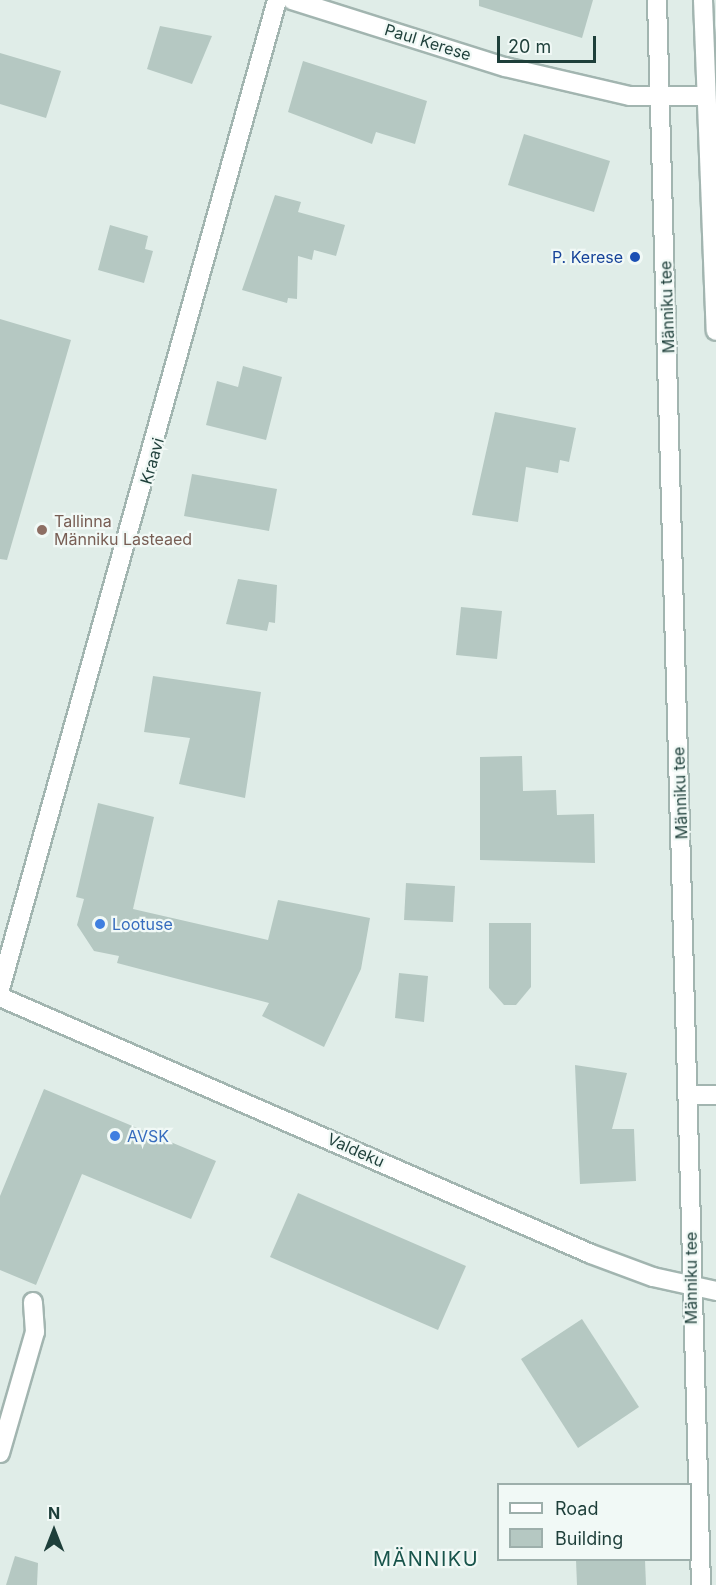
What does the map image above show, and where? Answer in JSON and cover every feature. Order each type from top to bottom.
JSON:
[{"type":"street","name":"Kraavi","points":[[0,989],[277,0]]},
{"type":"street","name":"Paul Kerese","points":[[292,0],[505,67],[661,99],[706,96]]},
{"type":"street","name":"Männiku tee","points":[[657,0],[689,1095],[689,1287],[701,1585]]},
{"type":"street","points":[[703,0],[716,331]]},
{"type":"street","name":"Valdeku","points":[[0,997],[591,1254],[689,1287],[716,1291]]},
{"type":"street","points":[[689,1095],[716,1095]]},
{"type":"street","points":[[0,1453],[35,1332],[33,1302]]},
{"type":"building","points":[[479,0],[593,0],[582,38],[479,6]]},
{"type":"building","points":[[160,26],[212,36],[192,84],[147,69]]},
{"type":"building","points":[[0,53],[61,71],[46,118],[0,104]]},
{"type":"building","points":[[303,61],[427,101],[415,144],[376,132],[372,144],[288,112]]},
{"type":"building","points":[[524,134],[610,161],[594,212],[508,185]]},
{"type":"building","points":[[275,195],[301,202],[298,212],[345,225],[336,256],[314,250],[312,260],[298,256],[297,299],[288,298],[287,303],[242,290]]},
{"type":"building","points":[[110,225],[148,236],[145,249],[153,251],[144,283],[98,270]]},
{"type":"building","points":[[0,319],[71,340],[7,560],[0,559]]},
{"type":"building","points":[[243,366],[282,377],[266,440],[206,425],[217,381],[238,387]]},
{"type":"building","points":[[495,412],[576,428],[569,462],[560,460],[558,473],[526,467],[518,522],[472,515]]},
{"type":"building","points":[[192,474],[277,489],[269,531],[184,516]]},
{"type":"building","points":[[238,579],[277,585],[275,623],[269,622],[267,631],[226,624]]},
{"type":"building","points":[[461,607],[502,611],[497,659],[456,655]]},
{"type":"building","points":[[153,676],[261,692],[245,798],[179,784],[190,738],[144,732]]},
{"type":"building","points":[[522,756],[523,791],[556,790],[557,815],[594,814],[595,863],[480,860],[480,757]]},
{"type":"building","points":[[98,803],[154,817],[133,909],[268,940],[278,900],[370,918],[361,969],[324,1047],[262,1016],[269,1003],[117,963],[119,956],[94,951],[77,925],[84,899],[76,897]]},
{"type":"building","points":[[406,883],[455,886],[453,922],[404,920]]},
{"type":"building","points":[[489,923],[531,923],[531,987],[516,1005],[504,1005],[489,988]]},
{"type":"building","points":[[399,973],[428,976],[424,1022],[395,1018]]},
{"type":"building","points":[[575,1065],[627,1073],[612,1129],[634,1129],[636,1181],[580,1184]]},
{"type":"building","points":[[44,1089],[216,1161],[191,1219],[82,1174],[36,1285],[0,1270],[0,1196]]},
{"type":"building","points":[[298,1193],[466,1266],[438,1330],[270,1257]]},
{"type":"building","points":[[582,1319],[639,1407],[578,1448],[521,1359]]},
{"type":"building","points":[[15,1556],[38,1563],[37,1585],[6,1585]]},
{"type":"building","points":[[576,1561],[645,1561],[646,1585],[577,1585]]},
{"type":"place","name":"P. Kerese","points":[[635,257]]},
{"type":"place","name":"Tallinna Männiku Lasteaed","points":[[42,530]]},
{"type":"place","name":"Lootuse","points":[[100,924]]},
{"type":"place","name":"AVSK","points":[[115,1136]]},
{"type":"district","name":"MÄNNIKU","points":[[426,1559]]}]
